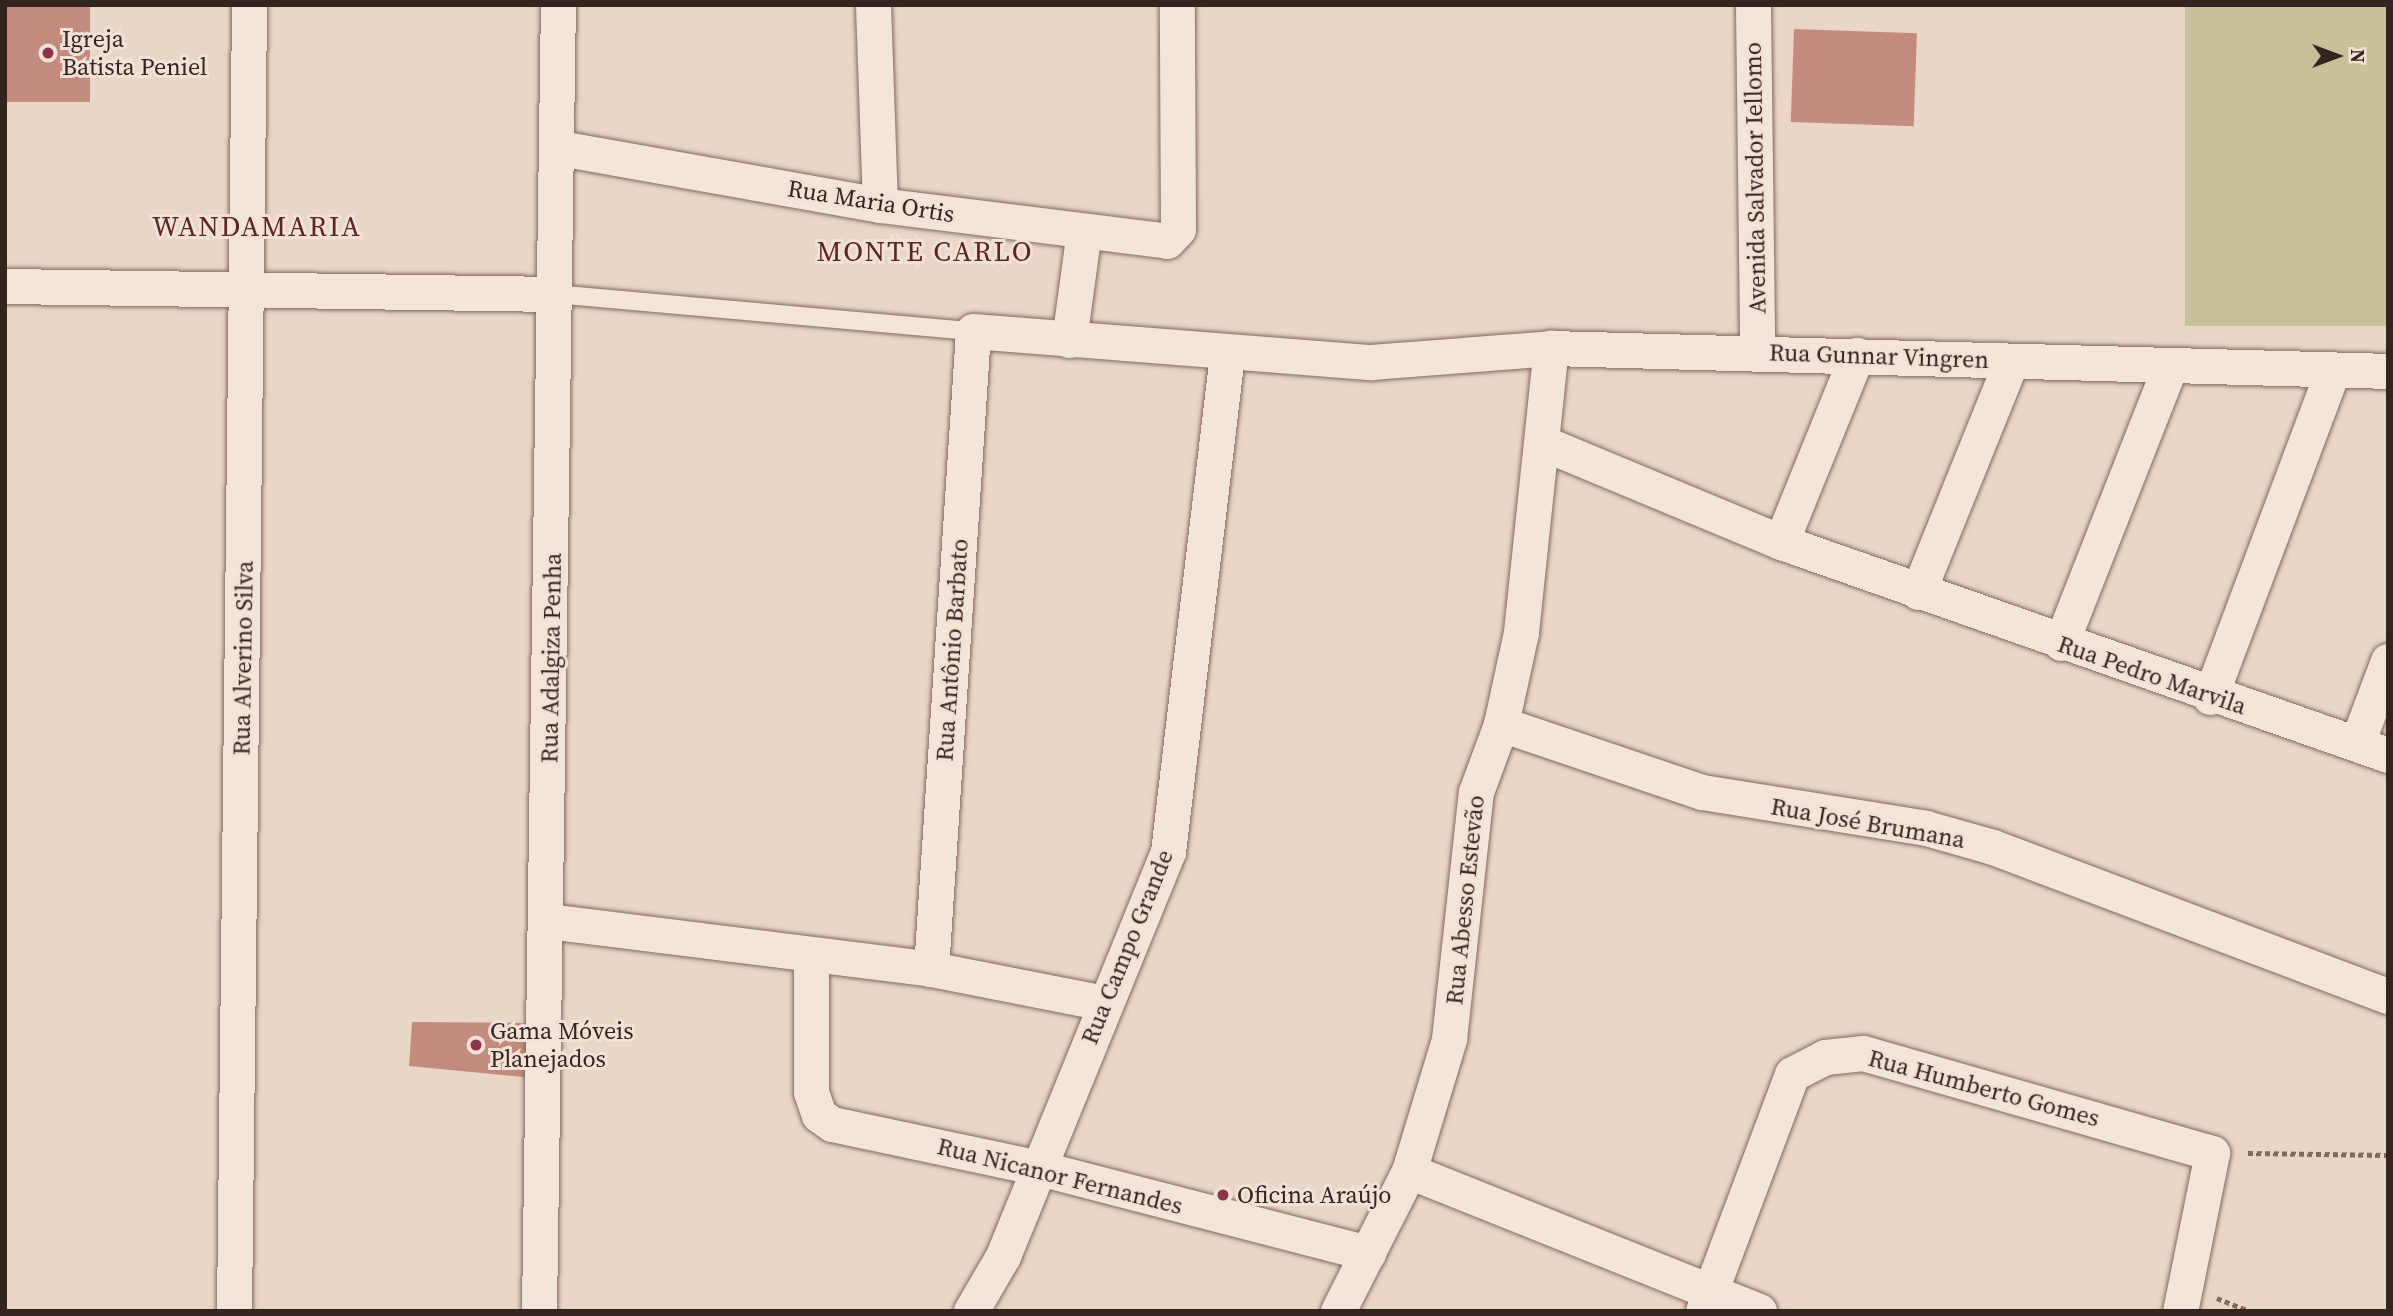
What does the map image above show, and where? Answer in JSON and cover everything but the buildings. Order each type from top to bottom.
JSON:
[{"type":"street","name":"Rua Alverino Silva","points":[[234,1311],[248,292],[248,5]]},
{"type":"street","name":"Rua Adalgiza Penha","points":[[539,1311],[548,921],[559,148],[558,5]]},
{"type":"street","points":[[873,5],[880,205]]},
{"type":"street","name":"Rua Maria Ortis","points":[[559,148],[880,205],[1158,241],[1178,229],[1177,5]]},
{"type":"street","name":"Avenida Salvador Iellomo","points":[[1753,5],[1757,351]]},
{"type":"street","points":[[1069,340],[1084,231]]},
{"type":"street","points":[[5,286],[248,292],[555,294]]},
{"type":"street","name":"Rua Gunnar Vingren","points":[[973,331],[1227,354],[1371,362],[1550,348],[1757,351],[2169,369],[2388,371]]},
{"type":"street","name":"Rua Antônio Barbato","points":[[931,969],[973,331]]},
{"type":"street","name":"Rua Abesso Estevão","points":[[1338,1311],[1409,1171],[1449,1039],[1476,792],[1501,724],[1521,632],[1550,348]]},
{"type":"street","name":"Rua Campo Grande","points":[[971,1311],[1003,1256],[1104,1003],[1168,852],[1227,354]]},
{"type":"street","points":[[1781,542],[1857,355]]},
{"type":"street","points":[[1918,592],[2011,362]]},
{"type":"street","points":[[2062,643],[2169,369]]},
{"type":"street","points":[[2210,696],[2333,370]]},
{"type":"street","name":"Rua Pedro Marvila","points":[[1542,443],[1781,542],[2210,696],[2372,749]]},
{"type":"street","points":[[2372,749],[2388,661]]},
{"type":"street","name":"Rua José Brumana","points":[[1501,724],[1702,792],[1926,828],[1993,847],[2388,996]]},
{"type":"street","points":[[548,921],[931,969],[1104,1003]]},
{"type":"street","name":"Rua Nicanor Fernandes","points":[[811,954],[811,1092],[819,1115],[832,1124],[1039,1168],[1368,1253]]},
{"type":"street","name":"Rua Humberto Gomes","points":[[1705,1302],[1792,1074],[1825,1057],[1863,1054],[2212,1153]]},
{"type":"street","points":[[2180,1311],[2212,1153]]},
{"type":"street","points":[[1409,1171],[1705,1302],[1759,1311]]},
{"type":"lane","points":[[555,294],[973,331]]},
{"type":"path","points":[[2212,1153],[2388,1155]]},
{"type":"shaded area","points":[[2185,5],[2388,5],[2388,326],[2185,326]]},
{"type":"place","name":"Igreja Batista Peniel","points":[[48,53]]},
{"type":"place","name":"Gama Móveis Planejados","points":[[476,1045]]},
{"type":"place","name":"Oficina Araújo","points":[[1223,1195]]},
{"type":"district","name":"WANDAMARIA","points":[[257,226]]},
{"type":"district","name":"MONTE CARLO","points":[[925,251]]}]
